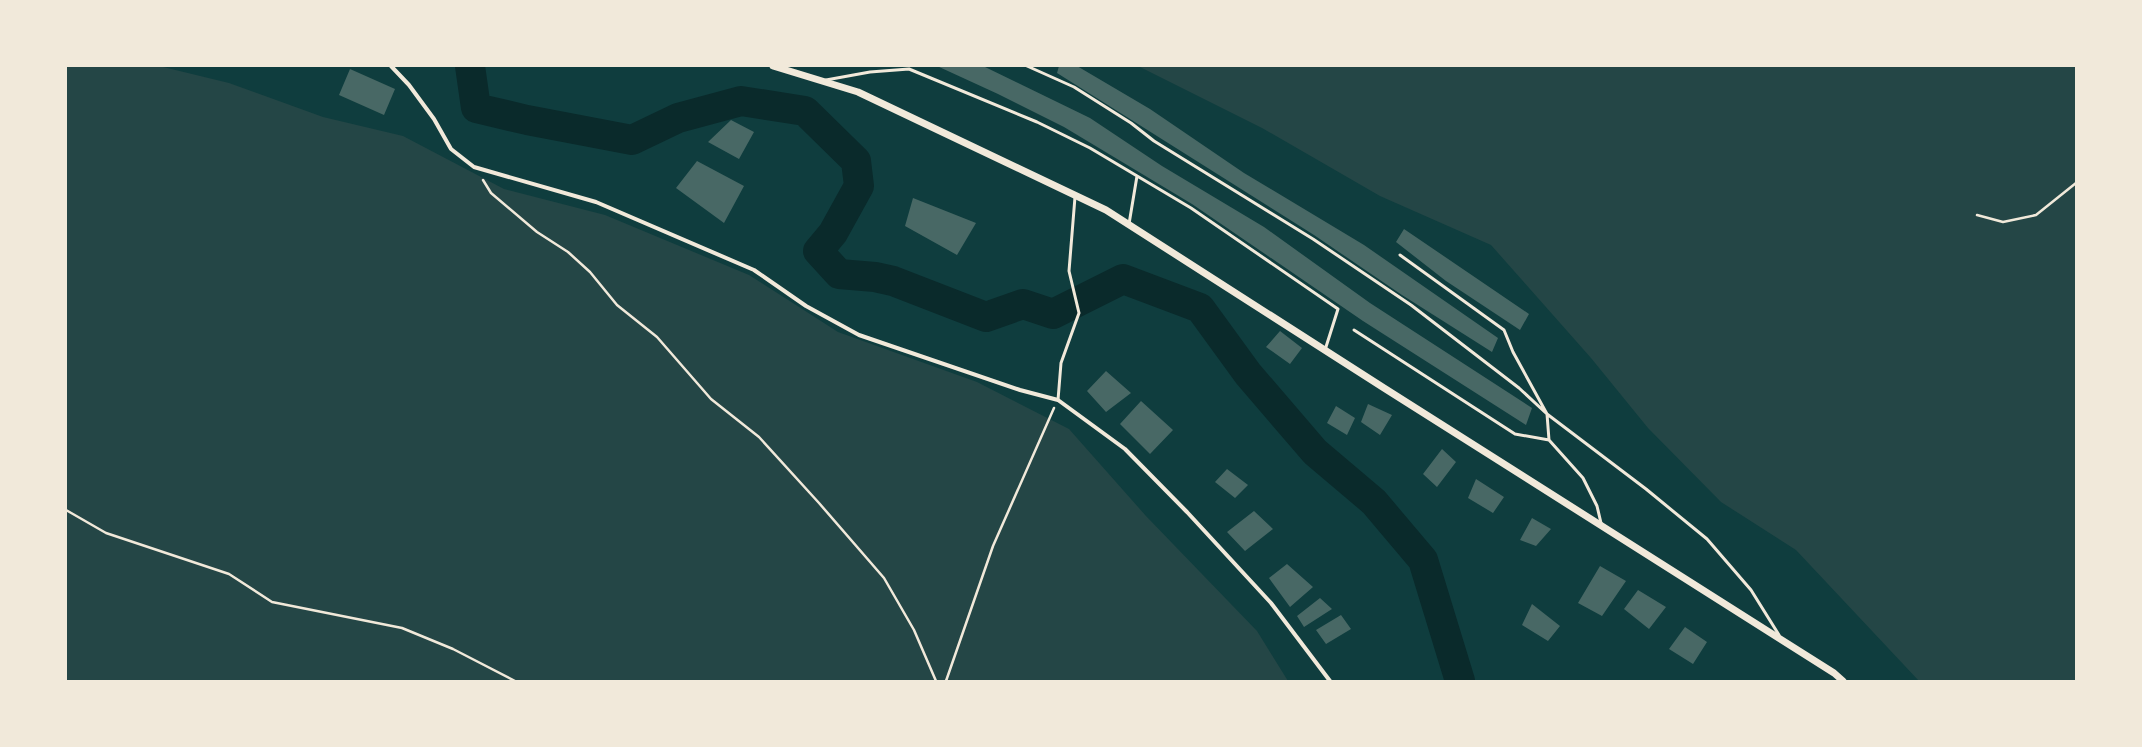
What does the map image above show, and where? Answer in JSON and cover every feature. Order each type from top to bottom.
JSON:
[{"type":"street","points":[[390,66],[409,85],[434,119],[451,149],[474,167],[596,202],[754,270],[806,306],[859,334],[1020,390],[1058,400],[1125,449],[1182,507],[1271,603],[1330,681]]},
{"type":"street","points":[[773,66],[858,92],[1106,210],[1325,351],[1834,673],[1843,681]]},
{"type":"lane","points":[[1027,66],[1074,87],[1131,123],[1154,141],[1320,244],[1411,306],[1519,388],[1548,414],[1646,488],[1708,539],[1751,590],[1782,640]]},
{"type":"lane","points":[[822,81],[870,72],[909,68],[1037,122],[1090,148],[1191,208],[1338,309],[1325,351]]},
{"type":"lane","points":[[1129,225],[1137,176]]},
{"type":"lane","points":[[1058,400],[1061,363],[1080,313],[1068,271],[1076,195]]},
{"type":"lane","points":[[1400,255],[1504,330],[1513,352],[1548,414],[1549,440]]},
{"type":"lane","points":[[1354,330],[1515,434],[1549,440],[1583,478],[1597,506],[1602,526]]},
{"type":"path","points":[[474,167],[490,193],[537,232],[568,252],[585,267],[617,305],[657,337],[711,399],[759,437],[819,503],[884,578],[914,630],[936,681]]},
{"type":"path","points":[[1977,215],[2003,222],[2036,215],[2076,183]]},
{"type":"path","points":[[946,681],[993,546],[1058,400]]},
{"type":"path","points":[[66,510],[106,533],[229,574],[272,602],[402,628],[453,649],[515,681]]},
{"type":"shaded area","points":[[66,66],[159,66],[229,83],[323,117],[403,136],[504,189],[605,215],[749,275],[838,332],[977,382],[1069,429],[1146,516],[1257,631],[1288,681],[66,681]]},
{"type":"shaded area","points":[[1138,66],[2076,66],[2076,681],[1919,681],[1796,550],[1721,502],[1648,428],[1591,358],[1491,245],[1380,196],[1262,128]]},
{"type":"building","points":[[937,66],[983,66],[1090,118],[1162,166],[1264,227],[1370,303],[1532,408],[1526,425],[1363,321],[1192,204],[1064,127]]},
{"type":"building","points":[[1059,66],[1077,66],[1150,109],[1244,173],[1364,245],[1498,338],[1492,352],[1402,295],[1314,235],[1057,73]]},
{"type":"building","points":[[350,69],[395,89],[384,115],[339,95]]},
{"type":"building","points":[[731,120],[754,132],[739,159],[708,142]]},
{"type":"building","points":[[697,161],[744,186],[724,223],[676,188]]},
{"type":"building","points":[[913,198],[976,223],[957,255],[905,226]]},
{"type":"building","points":[[1404,229],[1529,314],[1520,330],[1446,281],[1396,242]]},
{"type":"building","points":[[1280,331],[1302,348],[1290,364],[1266,347]]},
{"type":"building","points":[[1106,371],[1131,393],[1106,412],[1087,391]]},
{"type":"building","points":[[1141,401],[1173,430],[1150,454],[1120,424]]},
{"type":"building","points":[[1368,404],[1392,415],[1380,435],[1361,422]]},
{"type":"building","points":[[1336,406],[1355,418],[1347,435],[1327,423]]},
{"type":"building","points":[[1442,449],[1456,462],[1437,487],[1423,474]]},
{"type":"building","points":[[1227,469],[1248,485],[1235,498],[1215,482]]},
{"type":"building","points":[[1476,479],[1504,497],[1493,513],[1468,498]]},
{"type":"building","points":[[1254,511],[1273,529],[1245,551],[1227,532]]},
{"type":"building","points":[[1532,518],[1551,529],[1536,546],[1520,540]]},
{"type":"building","points":[[1287,564],[1313,587],[1290,607],[1269,578]]},
{"type":"building","points":[[1600,566],[1626,581],[1602,616],[1578,603]]},
{"type":"building","points":[[1638,590],[1666,607],[1649,629],[1624,609]]},
{"type":"building","points":[[1320,598],[1332,609],[1304,627],[1297,616]]},
{"type":"building","points":[[1532,604],[1560,626],[1548,641],[1522,625]]},
{"type":"building","points":[[1341,615],[1351,629],[1326,644],[1316,630]]},
{"type":"building","points":[[1685,627],[1707,642],[1693,664],[1669,649]]},
{"type":"waterway","points":[[470,66],[476,108],[527,120],[632,140],[678,118],[741,101],[805,111],[856,161],[859,186],[833,233],[818,251],[839,274],[875,277],[893,281],[986,317],[1023,304],[1053,314],[1123,279],[1200,308],[1248,374],[1315,452],[1374,502],[1423,560],[1460,681]]}]
